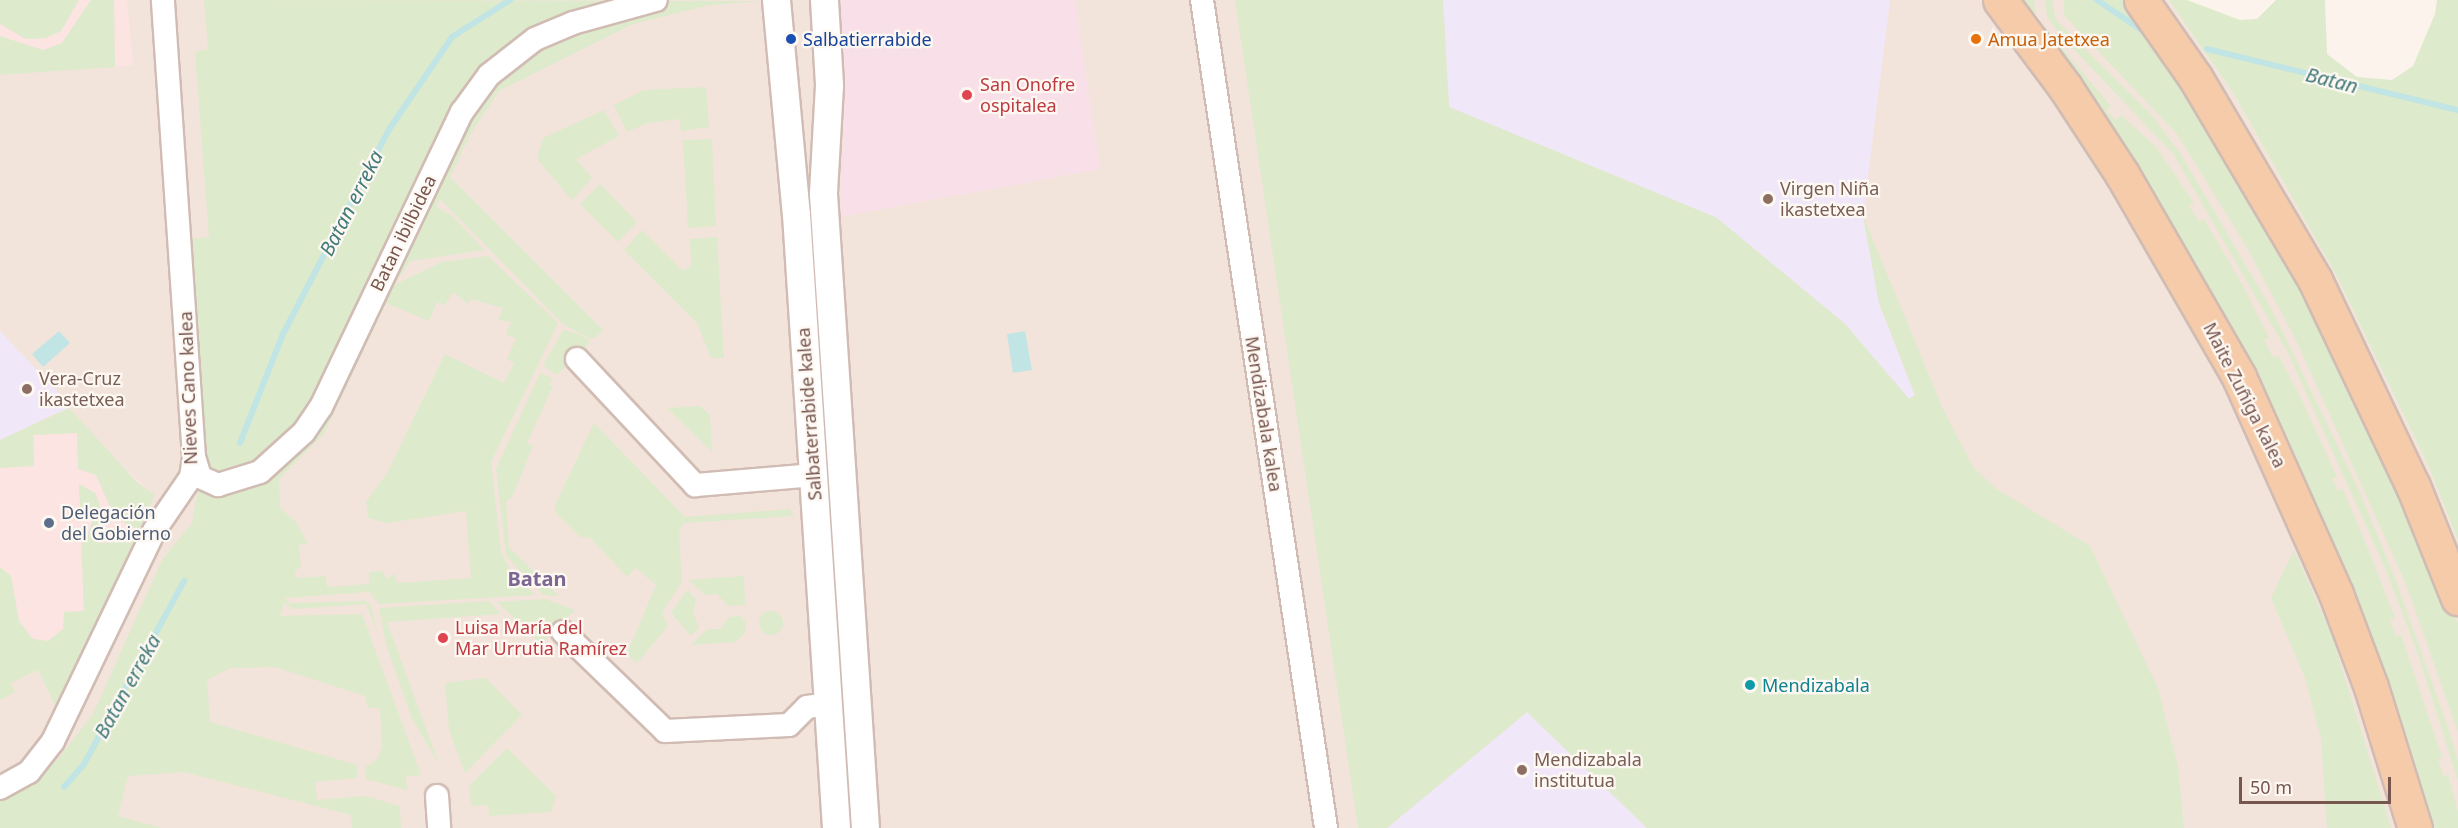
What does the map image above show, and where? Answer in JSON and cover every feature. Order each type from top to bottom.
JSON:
[{"type":"main road","name":"Maite Zuñiga kalea","points":[[2000,0],[2065,87],[2122,174],[2240,377],[2336,594],[2371,687],[2415,828]]},
{"type":"main road","points":[[2141,0],[2201,86],[2315,280],[2413,486],[2458,598]]},
{"type":"street","name":"Nieves Cano kalea","points":[[0,788],[28,772],[53,741],[154,531],[187,487],[194,457],[163,0]]},
{"type":"street","name":"Batan ibilbidea","points":[[194,457],[200,477],[218,485],[261,472],[304,432],[321,407],[462,112],[489,75],[535,39],[573,23],[656,0]]},
{"type":"street","name":"Salbaterrabide kalea","points":[[776,0],[796,214],[837,828]]},
{"type":"street","name":"Salbaterrabide kalea","points":[[824,0],[829,85],[823,194],[865,828]]},
{"type":"street","name":"Mendizabala kalea","points":[[1202,0],[1326,828]]},
{"type":"street","points":[[577,359],[695,485],[813,475]]},
{"type":"street","points":[[563,632],[665,731],[789,725],[807,707],[828,705]]},
{"type":"street","points":[[437,796],[439,828]]},
{"type":"shaded area","points":[[0,0],[2169,0],[2235,96],[2337,277],[2428,465],[2458,541],[2458,828],[0,828]]},
{"type":"shaded area","points":[[0,0],[127,0],[133,65],[0,75]]},
{"type":"shaded area","name":"San Onofre ospitalea","points":[[840,0],[1075,0],[1100,169],[840,217],[845,76]]},
{"type":"shaded area","name":"Virgen Niña ikastetxea","points":[[1443,0],[1890,0],[1863,216],[1879,303],[1915,396],[1909,399],[1845,324],[1717,218],[1449,107]]},
{"type":"shaded area","name":"Vera-Cruz ikastetxea","points":[[0,331],[71,406],[63,414],[60,411],[0,440]]},
{"type":"shaded area","points":[[61,411],[155,495],[57,709],[0,594],[0,440]]},
{"type":"shaded area","name":"Mendizabala institutua","points":[[1527,712],[1647,828],[1387,828]]},
{"type":"green space","points":[[0,0],[79,0],[61,31],[46,38],[26,39],[0,24]]},
{"type":"green space","points":[[91,0],[114,0],[115,67],[0,75],[0,36],[43,50],[62,43]]},
{"type":"green space","points":[[204,0],[764,1],[710,5],[633,24],[499,91],[470,135],[450,177],[603,330],[596,337],[590,339],[563,324],[440,199],[436,207],[453,216],[484,250],[410,261],[394,285],[442,262],[488,256],[558,323],[491,462],[501,553],[511,571],[535,595],[379,604],[369,592],[285,598],[288,603],[365,601],[370,604],[379,635],[366,604],[293,609],[284,603],[280,616],[362,614],[421,775],[406,776],[407,790],[366,779],[365,767],[377,760],[382,746],[380,708],[368,708],[365,696],[275,667],[230,668],[207,680],[210,722],[357,765],[357,778],[315,782],[317,800],[365,796],[400,806],[401,828],[352,828],[351,815],[184,772],[128,776],[118,816],[161,828],[0,828],[0,799],[27,785],[58,759],[93,714],[162,560],[192,523],[205,449],[192,239],[209,237],[195,52],[208,49]],"holes":[[[453,292],[468,304],[471,299],[503,308],[498,320],[511,322],[506,334],[516,339],[507,359],[514,363],[504,383],[445,354],[387,473],[366,502],[368,518],[387,523],[466,511],[471,578],[397,583],[395,574],[387,578],[382,571],[369,572],[369,584],[327,587],[326,576],[298,578],[294,573],[301,565],[299,545],[308,544],[296,522],[280,508],[279,479],[324,434],[386,303],[429,321],[437,302],[445,305]]]},
{"type":"green space","points":[[1235,0],[1443,0],[1449,107],[1717,218],[1845,324],[1909,399],[1915,395],[1879,303],[1863,216],[1943,409],[1973,467],[1995,488],[2090,546],[2158,688],[2178,766],[2184,828],[1647,828],[1527,712],[1387,828],[1358,828]]},
{"type":"green space","points":[[2016,0],[2034,0],[2036,17],[2111,106],[2106,111],[2116,120],[2121,115],[2156,147],[2194,203],[2189,206],[2199,222],[2204,219],[2242,284],[2269,338],[2264,340],[2273,358],[2278,355],[2301,398],[2337,477],[2332,479],[2338,491],[2343,489],[2368,549],[2395,618],[2390,620],[2396,636],[2401,635],[2442,757],[2438,759],[2443,776],[2448,775],[2458,811],[2458,828],[2426,828],[2367,643]]},
{"type":"green space","points":[[2045,0],[2052,0],[2056,20],[2152,115],[2180,153],[2272,310],[2359,490],[2395,578],[2448,728],[2458,761],[2458,781],[2419,657],[2386,570],[2288,353],[2174,155],[2063,38],[2047,17]]},
{"type":"green space","points":[[2064,0],[2131,0],[2255,190],[2447,592],[2458,623],[2458,732],[2406,584],[2297,342],[2246,246],[2177,134],[2064,15]]},
{"type":"green space","points":[[2169,0],[2187,0],[2240,20],[2257,19],[2276,0],[2325,0],[2327,54],[2357,77],[2392,80],[2413,66],[2435,14],[2437,0],[2458,0],[2458,541],[2428,465],[2337,277],[2235,96]]},
{"type":"green space","points":[[706,87],[709,127],[681,131],[680,119],[648,123],[627,132],[614,105],[644,90]]},
{"type":"green space","points":[[604,110],[619,136],[576,159],[592,178],[572,200],[537,159],[543,138]]},
{"type":"green space","points":[[712,139],[716,226],[688,228],[683,140]]},
{"type":"green space","points":[[600,184],[637,222],[618,242],[580,204]]},
{"type":"green space","points":[[642,230],[683,271],[691,265],[690,239],[717,237],[724,358],[711,358],[697,323],[624,250]]},
{"type":"green space","points":[[563,330],[582,335],[590,342],[557,375],[543,366]]},
{"type":"green space","points":[[540,373],[552,378],[549,385],[553,386],[527,443],[533,446],[512,497],[506,501],[509,547],[559,596],[543,595],[506,556],[496,469]]},
{"type":"green space","points":[[700,406],[710,415],[712,452],[667,408]]},
{"type":"green space","points":[[69,408],[137,482],[155,495],[139,530],[115,518],[96,475],[78,469],[77,433],[33,435],[34,466],[0,468],[0,440]]},
{"type":"green space","points":[[594,423],[685,517],[790,509],[794,516],[683,523],[679,532],[682,581],[662,613],[668,626],[637,663],[627,654],[656,585],[636,568],[627,577],[590,538],[580,537],[556,513],[555,505]]},
{"type":"green space","points":[[79,484],[95,493],[99,502],[102,543],[134,541],[57,709],[38,670],[11,683],[15,692],[0,700],[0,567],[11,576],[19,621],[33,639],[48,641],[63,629],[64,612],[84,611],[81,538],[89,533],[92,521],[87,510],[80,506]]},
{"type":"green space","points":[[2294,550],[2332,636],[2391,828],[2327,828],[2321,739],[2305,678],[2271,598]]},
{"type":"green space","points":[[744,576],[745,605],[728,606],[717,594],[705,595],[689,580]]},
{"type":"green space","points":[[687,590],[696,599],[693,612],[699,628],[691,636],[671,613]]},
{"type":"green space","points":[[545,599],[575,610],[541,644],[497,602]]},
{"type":"green space","points":[[489,601],[501,614],[387,622],[439,764],[412,719],[386,644],[379,608]]},
{"type":"green space","points":[[771,611],[780,614],[783,623],[780,632],[771,635],[762,632],[759,623],[762,614]]},
{"type":"green space","points":[[740,616],[745,620],[746,631],[736,642],[691,645],[707,629],[720,629],[729,617]]},
{"type":"green space","points":[[486,678],[522,715],[465,773],[449,730],[445,683]]},
{"type":"green space","points":[[507,748],[556,796],[551,812],[489,816],[488,805],[471,806],[469,786]]},
{"type":"water","points":[[59,331],[70,343],[43,367],[32,354]]},
{"type":"water","points":[[1025,331],[1032,370],[1013,373],[1007,334]]},
{"type":"waterway","name":"Batan erreka","points":[[240,443],[283,334],[390,128],[452,37],[510,0]]},
{"type":"waterway","name":"Batan","points":[[2097,0],[2149,35]]},
{"type":"waterway","name":"Batan","points":[[2207,49],[2458,110]]},
{"type":"waterway","name":"Batan erreka","points":[[64,787],[84,764],[184,581]]},
{"type":"place","name":"Salbatierrabide","points":[[791,39]]},
{"type":"place","name":"Amua Jatetxea","points":[[1976,39]]},
{"type":"place","name":"San Onofre ospitalea","points":[[967,95]]},
{"type":"place","name":"Virgen Niña ikastetxea","points":[[1768,199]]},
{"type":"place","name":"Vera-Cruz ikastetxea","points":[[27,389]]},
{"type":"place","name":"Delegación del Gobierno","points":[[49,523]]},
{"type":"place","name":"Luisa María del Mar Urrutia Ramírez","points":[[443,638]]},
{"type":"place","name":"Mendizabala","points":[[1750,685]]},
{"type":"place","name":"Mendizabala institutua","points":[[1522,770]]},
{"type":"district","name":"Batan","points":[[537,578]]}]
